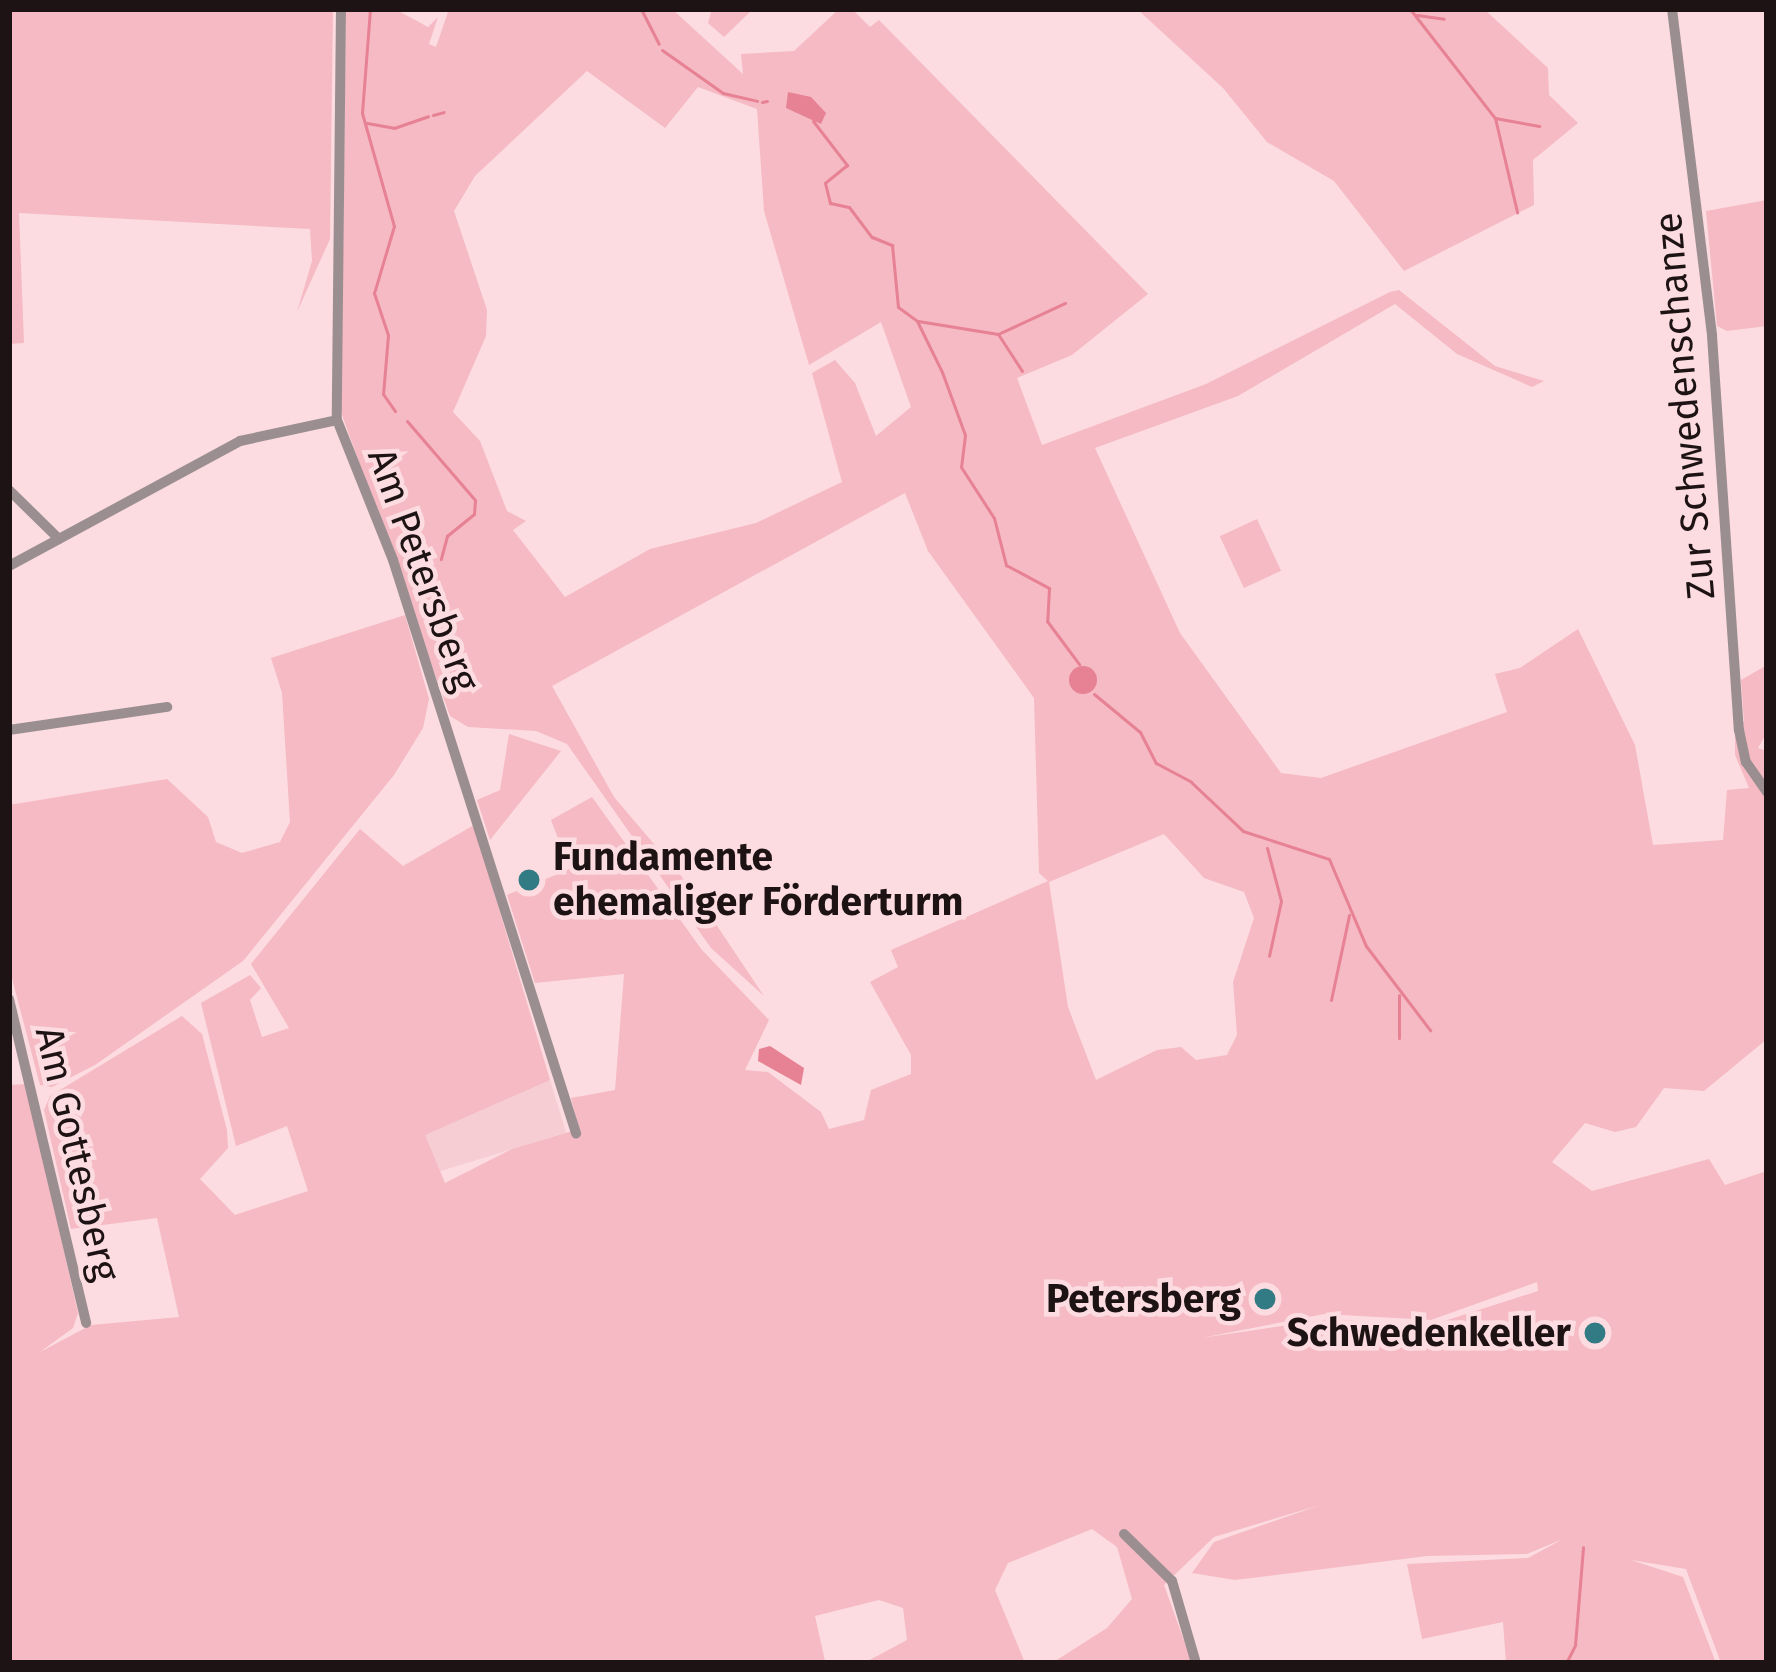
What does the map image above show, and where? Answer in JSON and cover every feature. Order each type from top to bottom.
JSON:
[{"type":"street","name":"Am Petersberg","points":[[340,9],[337,420],[393,560],[576,1133]]},
{"type":"street","name":"Zur Schwedenschanze","points":[[1672,9],[1712,336],[1739,730],[1746,762],[1767,792]]},
{"type":"street","points":[[9,566],[240,441],[337,420]]},
{"type":"street","points":[[9,490],[59,539]]},
{"type":"street","points":[[9,730],[167,707]]},
{"type":"street","name":"Am Gottesberg","points":[[9,999],[86,1323]]},
{"type":"street","points":[[1124,1534],[1172,1581],[1196,1663]]},
{"type":"shaded area","points":[[9,9],[333,9],[330,239],[297,312],[312,261],[310,229],[19,213],[24,343],[9,344]]},
{"type":"shaded area","points":[[346,9],[395,9],[428,27],[438,17],[429,44],[436,47],[449,9],[672,9],[743,74],[741,54],[794,51],[839,9],[852,9],[870,27],[879,20],[1148,294],[1072,355],[1017,378],[1042,445],[1206,384],[1399,290],[1495,366],[1544,381],[1532,387],[1457,354],[1395,304],[1238,396],[1095,448],[1180,633],[1281,773],[1321,778],[1507,712],[1495,674],[1520,668],[1578,629],[1635,745],[1653,845],[1723,840],[1727,790],[1749,788],[1735,755],[1735,724],[1744,722],[1741,680],[1767,665],[1767,732],[1758,748],[1767,751],[1767,1039],[1704,1091],[1664,1088],[1636,1127],[1615,1132],[1585,1123],[1552,1162],[1592,1191],[1709,1159],[1725,1185],[1767,1171],[1767,1663],[1721,1663],[1686,1569],[1631,1560],[1683,1577],[1716,1663],[1506,1663],[1503,1622],[1422,1639],[1407,1564],[1528,1558],[1563,1539],[1527,1554],[1427,1556],[1235,1580],[1192,1573],[1214,1542],[1320,1505],[1214,1537],[1164,1585],[1192,1663],[1052,1663],[1107,1628],[1132,1599],[1117,1547],[1092,1529],[1008,1563],[995,1590],[1025,1663],[864,1663],[907,1640],[903,1608],[879,1600],[815,1616],[825,1661],[837,1663],[9,1663],[9,1085],[26,1084],[78,1313],[73,1328],[40,1352],[91,1325],[179,1317],[157,1218],[71,1229],[44,1110],[50,1096],[182,1016],[202,1034],[227,1130],[228,1148],[200,1179],[235,1215],[308,1191],[287,1126],[236,1146],[201,1003],[250,975],[261,988],[250,1000],[262,1037],[289,1028],[251,964],[360,829],[403,866],[474,825],[550,1080],[425,1135],[445,1183],[512,1149],[579,1129],[571,1098],[615,1090],[624,974],[535,983],[507,895],[570,869],[551,820],[592,797],[702,950],[769,1020],[745,1070],[768,1072],[821,1112],[829,1129],[864,1120],[871,1090],[911,1074],[911,1055],[870,982],[898,967],[891,950],[1048,881],[1039,873],[1034,698],[928,551],[905,493],[552,686],[614,797],[693,890],[764,996],[711,948],[567,744],[536,731],[468,727],[450,716],[341,412]],"holes":[[[587,71],[665,128],[698,87],[757,109],[764,211],[809,365],[881,322],[911,407],[876,436],[855,383],[835,360],[812,373],[842,482],[756,523],[650,549],[565,597],[513,530],[526,521],[507,511],[480,441],[453,412],[486,336],[487,310],[454,211],[475,176]],[[1164,834],[1204,878],[1244,892],[1254,918],[1233,982],[1237,1035],[1227,1055],[1196,1060],[1181,1047],[1157,1050],[1096,1080],[1068,1007],[1049,882]],[[1537,1282],[1538,1291],[1429,1326],[1330,1319],[1201,1338],[1324,1314],[1431,1320]]]},
{"type":"shaded area","points":[[712,9],[753,9],[724,37],[708,23]]},
{"type":"shaded area","points":[[1137,9],[1484,9],[1548,68],[1549,95],[1578,123],[1533,160],[1534,205],[1404,271],[1334,181],[1267,142],[1223,88]]},
{"type":"shaded area","points":[[788,92],[811,97],[826,113],[821,124],[786,108]]},
{"type":"shaded area","points":[[1767,200],[1767,326],[1727,331],[1717,326],[1706,211]]},
{"type":"shaded area","points":[[1257,519],[1281,571],[1244,588],[1220,536]]},
{"type":"shaded area","points":[[405,615],[429,699],[423,728],[394,775],[243,961],[95,1065],[52,1087],[40,1085],[9,967],[9,805],[167,779],[208,817],[216,842],[242,853],[280,842],[290,822],[282,693],[271,658]]},
{"type":"shaded area","points":[[1083,666],[1093,670],[1097,680],[1093,690],[1083,694],[1073,690],[1069,680],[1073,670]]},
{"type":"shaded area","points":[[509,734],[561,751],[490,840],[477,800],[500,790]]},
{"type":"shaded area","points":[[770,1046],[804,1068],[801,1085],[758,1061],[759,1049]]},
{"type":"shaded area","points":[[550,1080],[566,1133],[435,1173],[419,1120]]},
{"type":"waterway","points":[[370,9],[362,113],[394,226],[374,293],[388,335],[383,394],[395,411]]},
{"type":"waterway","points":[[641,9],[659,44]]},
{"type":"waterway","points":[[1410,9],[1495,118],[1517,212]]},
{"type":"waterway","points":[[1417,15],[1444,19]]},
{"type":"waterway","points":[[662,50],[723,93],[757,101]]},
{"type":"waterway","points":[[762,102],[767,101]]},
{"type":"waterway","points":[[433,115],[444,112]]},
{"type":"waterway","points":[[367,123],[394,128],[428,116]]},
{"type":"waterway","points":[[1495,118],[1539,126]]},
{"type":"waterway","points":[[813,121],[847,165],[825,183],[830,203],[849,207],[872,237],[892,245],[898,307],[917,321],[942,372],[965,435],[961,467],[994,518],[1006,565],[1049,588],[1047,621],[1079,664]]},
{"type":"waterway","points":[[918,321],[998,334],[1065,303]]},
{"type":"waterway","points":[[998,334],[1022,371]]},
{"type":"waterway","points":[[407,421],[475,500],[474,514],[447,536],[441,559]]},
{"type":"waterway","points":[[1094,694],[1140,732],[1156,763],[1191,782],[1243,831],[1329,859],[1366,946],[1430,1030]]},
{"type":"waterway","points":[[1267,848],[1281,901],[1269,956]]},
{"type":"waterway","points":[[1331,1000],[1349,915]]},
{"type":"waterway","points":[[1399,995],[1399,1038]]},
{"type":"waterway","points":[[1566,1663],[1575,1645],[1583,1547]]},
{"type":"place","name":"Fundamente ehemaliger Förderturm","points":[[529,880]]},
{"type":"place","name":"Petersberg","points":[[1265,1299]]},
{"type":"place","name":"Schwedenkeller","points":[[1595,1333]]}]
